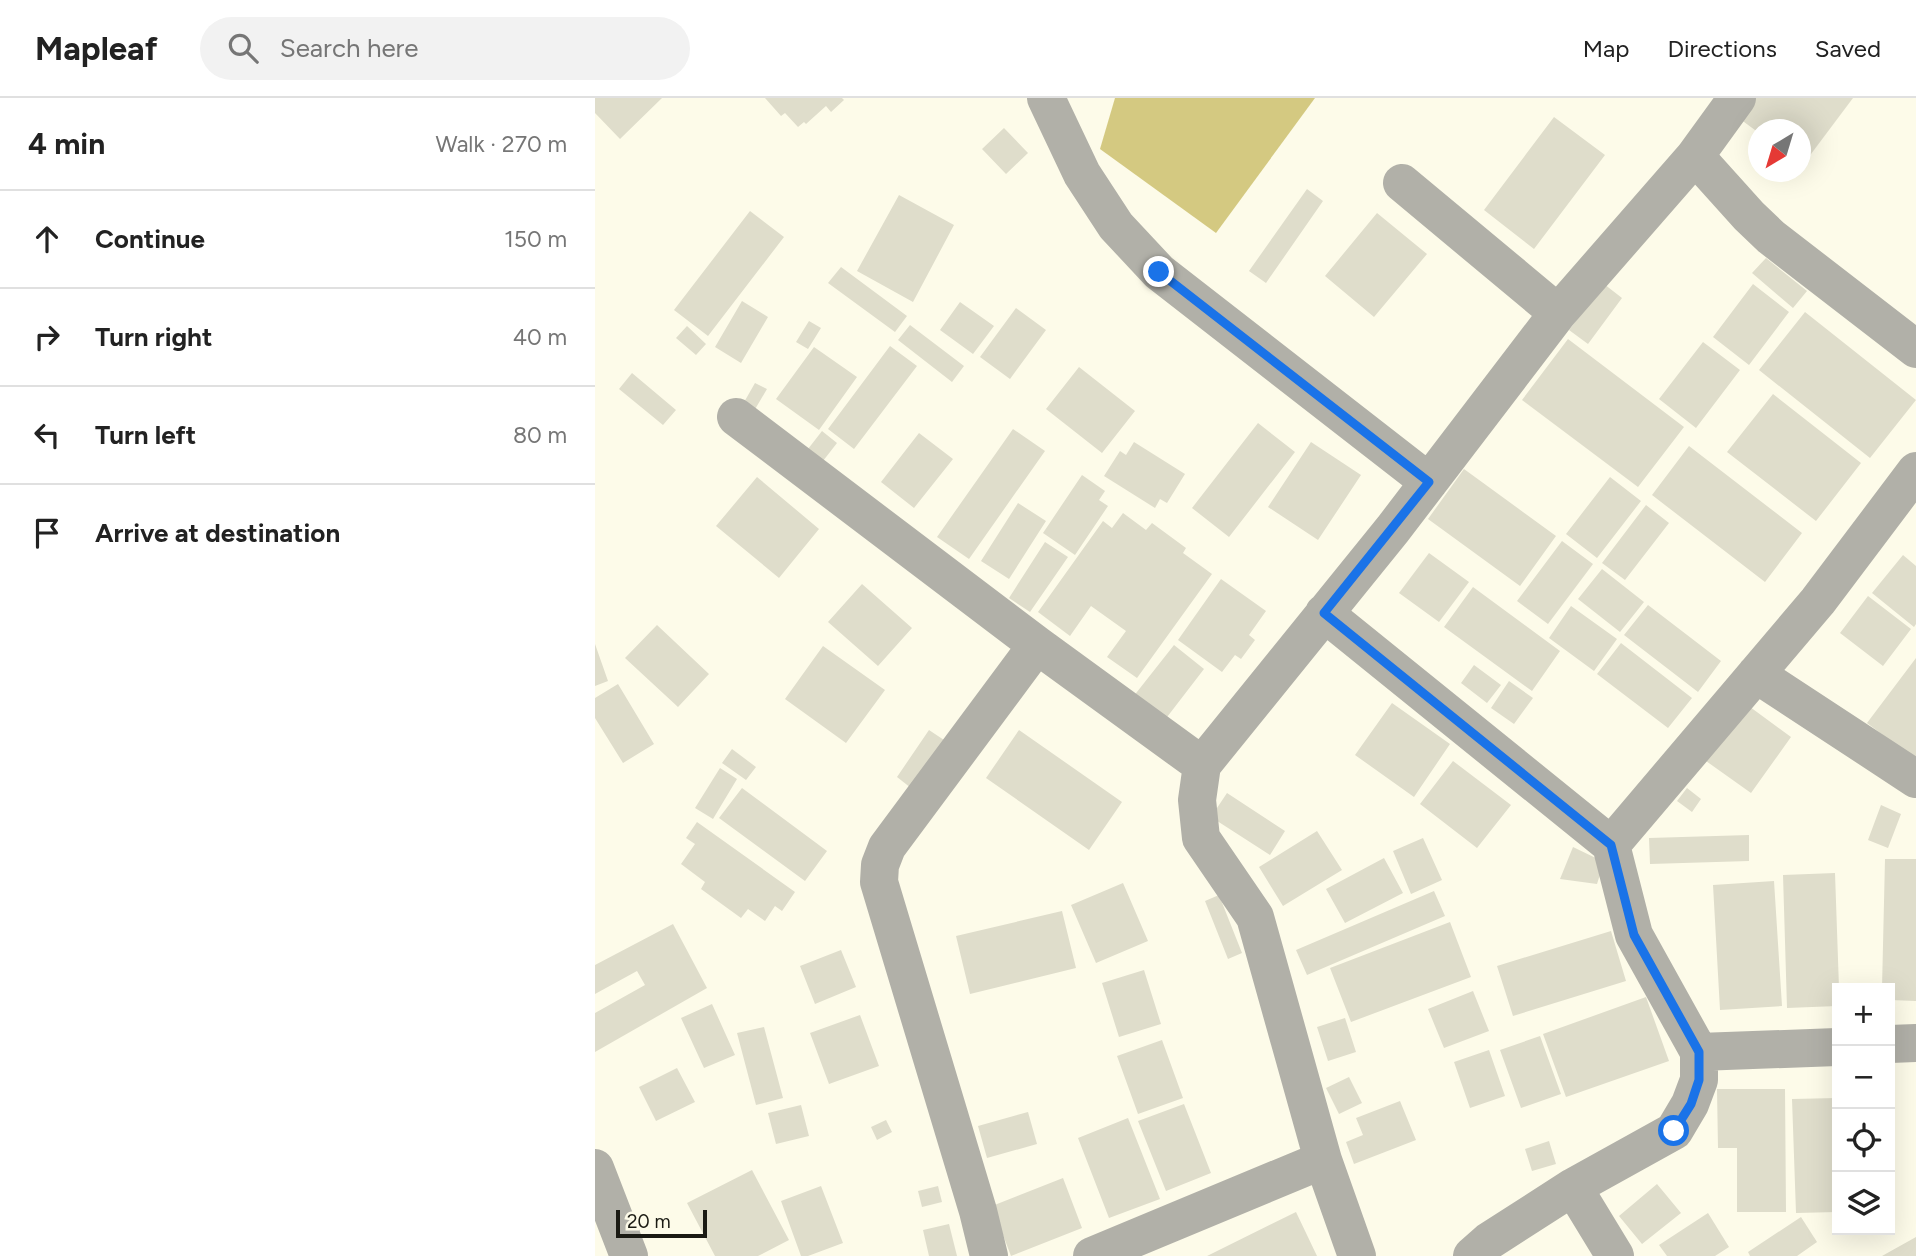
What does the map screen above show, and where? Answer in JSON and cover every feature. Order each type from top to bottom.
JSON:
[{"type":"street","points":[[1046,98],[1082,174],[1116,226],[1159,272],[1429,482]]},
{"type":"street","points":[[1357,1256],[1323,1160],[1255,916],[1201,838],[1197,800],[1202,765],[1429,482],[1558,313],[1695,156],[1737,98]]},
{"type":"street","points":[[1695,156],[1771,237],[1916,349]]},
{"type":"street","points":[[1402,183],[1558,313]]},
{"type":"street","points":[[736,417],[1037,645],[1202,765]]},
{"type":"street","points":[[1611,845],[1818,601],[1916,471]]},
{"type":"street","points":[[1324,613],[1611,845],[1634,935],[1699,1052],[1699,1080],[1691,1104],[1674,1131],[1573,1187],[1489,1241],[1472,1256]]},
{"type":"street","points":[[989,1256],[978,1211],[879,882],[880,865],[887,846],[1037,645]]},
{"type":"street","points":[[1756,674],[1916,779]]},
{"type":"street","points":[[1895,1044],[1916,1043]]},
{"type":"street","points":[[1699,1052],[1832,1047]]},
{"type":"street","points":[[1092,1256],[1323,1160]]},
{"type":"street","points":[[595,1168],[629,1256]]},
{"type":"street","points":[[1573,1187],[1615,1256]]},
{"type":"shaded area","points":[[1115,98],[1315,98],[1216,233],[1100,149]]},
{"type":"building","points":[[595,98],[662,98],[620,139],[595,113]]},
{"type":"building","points":[[765,98],[844,100],[831,112],[826,106],[806,124],[804,122],[798,127],[785,113],[781,116]]},
{"type":"building","points":[[1755,98],[1853,98],[1811,154],[1811,119],[1748,119],[1748,125],[1740,119]]},
{"type":"building","points":[[1554,117],[1605,155],[1534,249],[1484,210]]},
{"type":"building","points":[[1004,128],[1028,153],[1006,174],[982,149]]},
{"type":"building","points":[[1307,189],[1323,201],[1266,283],[1249,271]]},
{"type":"building","points":[[899,195],[954,225],[913,302],[857,271]]},
{"type":"building","points":[[750,211],[784,237],[708,336],[674,310]]},
{"type":"building","points":[[1377,213],[1427,254],[1374,317],[1325,276]]},
{"type":"building","points":[[1766,258],[1807,291],[1793,308],[1752,273]]},
{"type":"building","points":[[841,267],[907,316],[895,332],[828,283]]},
{"type":"building","points":[[1604,284],[1622,298],[1588,344],[1569,330]]},
{"type":"building","points":[[1753,284],[1789,312],[1749,365],[1713,337]]},
{"type":"building","points":[[742,301],[768,317],[741,363],[715,347]]},
{"type":"building","points":[[960,302],[994,326],[973,354],[940,330]]},
{"type":"building","points":[[1016,308],[1046,330],[1010,379],[980,357]]},
{"type":"building","points":[[1805,312],[1916,400],[1870,458],[1759,370]]},
{"type":"building","points":[[809,321],[821,328],[808,349],[796,342]]},
{"type":"building","points":[[910,325],[964,366],[952,382],[898,340]]},
{"type":"building","points":[[687,326],[706,344],[696,355],[676,338]]},
{"type":"building","points":[[1568,339],[1684,427],[1638,487],[1522,400]]},
{"type":"building","points":[[1703,342],[1740,370],[1696,428],[1659,399]]},
{"type":"building","points":[[890,346],[917,366],[854,449],[828,429]]},
{"type":"building","points":[[814,347],[857,377],[819,430],[776,399]]},
{"type":"building","points":[[1079,367],[1135,411],[1102,453],[1046,409]]},
{"type":"building","points":[[632,373],[676,410],[663,425],[619,389]]},
{"type":"building","points":[[755,383],[767,389],[754,411],[743,404]]},
{"type":"building","points":[[1773,394],[1861,463],[1816,521],[1727,452]]},
{"type":"building","points":[[1258,423],[1295,452],[1229,537],[1192,508]]},
{"type":"building","points":[[1013,429],[1045,451],[969,559],[937,537]]},
{"type":"building","points":[[822,431],[837,443],[823,461],[808,449]]},
{"type":"building","points":[[919,433],[953,459],[914,508],[881,482]]},
{"type":"building","points":[[1134,442],[1185,474],[1167,503],[1160,499],[1155,508],[1104,476],[1120,451],[1126,455]]},
{"type":"building","points":[[1311,442],[1361,475],[1318,540],[1268,507]]},
{"type":"building","points":[[1689,446],[1802,533],[1765,582],[1652,495]]},
{"type":"building","points":[[1464,469],[1556,536],[1520,586],[1428,519]]},
{"type":"building","points":[[1082,475],[1105,491],[1099,500],[1108,506],[1075,555],[1043,533]]},
{"type":"building","points":[[757,477],[819,529],[779,578],[716,526]]},
{"type":"building","points":[[1610,477],[1641,501],[1597,558],[1566,534]]},
{"type":"building","points":[[1018,503],[1046,521],[1009,579],[981,561]]},
{"type":"building","points":[[1646,505],[1669,523],[1625,580],[1602,563]]},
{"type":"building","points":[[1123,513],[1146,530],[1152,523],[1186,548],[1183,553],[1212,574],[1137,678],[1107,657],[1126,631],[1091,606],[1070,636],[1038,612],[1103,521],[1112,528]]},
{"type":"building","points":[[1562,541],[1593,564],[1548,624],[1517,601]]},
{"type":"building","points":[[1045,542],[1068,557],[1030,612],[1009,598]]},
{"type":"building","points":[[1429,553],[1469,582],[1439,622],[1399,593]]},
{"type":"building","points":[[1903,555],[1916,566],[1914,627],[1872,593]]},
{"type":"building","points":[[1602,569],[1644,602],[1620,632],[1578,599]]},
{"type":"building","points":[[1221,579],[1266,611],[1249,635],[1255,640],[1241,659],[1235,655],[1222,672],[1178,640]]},
{"type":"building","points":[[862,584],[912,628],[878,666],[828,622]]},
{"type":"building","points":[[1473,587],[1560,651],[1532,691],[1444,627]]},
{"type":"building","points":[[1868,596],[1911,629],[1883,666],[1840,633]]},
{"type":"building","points":[[1648,605],[1721,661],[1698,692],[1624,635]]},
{"type":"building","points":[[1571,606],[1617,639],[1594,671],[1549,638]]},
{"type":"building","points":[[657,625],[709,674],[678,707],[625,658]]},
{"type":"building","points":[[1621,643],[1692,698],[1668,728],[1597,674]]},
{"type":"building","points":[[595,644],[608,681],[595,686]]},
{"type":"building","points":[[1174,645],[1204,669],[1164,721],[1133,697]]},
{"type":"building","points":[[823,646],[885,690],[846,743],[785,699]]},
{"type":"building","points":[[1916,658],[1916,760],[1867,723]]},
{"type":"building","points":[[1474,665],[1501,685],[1487,703],[1461,683]]},
{"type":"building","points":[[1509,681],[1533,698],[1514,724],[1491,708]]},
{"type":"building","points":[[618,684],[654,744],[623,763],[595,718],[595,698]]},
{"type":"building","points":[[1392,703],[1450,744],[1414,797],[1355,755]]},
{"type":"building","points":[[1746,704],[1791,737],[1751,793],[1706,761]]},
{"type":"building","points":[[929,730],[944,740],[911,788],[897,777]]},
{"type":"building","points":[[1019,730],[1122,802],[1089,850],[986,778]]},
{"type":"building","points":[[732,749],[756,767],[746,780],[722,763]]},
{"type":"building","points":[[1453,761],[1511,805],[1477,848],[1420,804]]},
{"type":"building","points":[[720,768],[737,779],[713,819],[695,808]]},
{"type":"building","points":[[742,788],[827,851],[805,881],[719,818]]},
{"type":"building","points":[[1687,788],[1701,799],[1692,812],[1677,801]]},
{"type":"building","points":[[1227,793],[1285,831],[1270,855],[1211,817]]},
{"type":"building","points":[[1881,805],[1901,814],[1888,848],[1868,840]]},
{"type":"building","points":[[697,822],[795,892],[782,911],[775,906],[765,921],[748,909],[741,918],[701,889],[705,882],[681,864],[695,844],[686,838]]},
{"type":"building","points":[[1317,831],[1342,870],[1283,906],[1259,867]]},
{"type":"building","points":[[1749,835],[1749,861],[1650,864],[1649,838]]},
{"type":"building","points":[[1423,838],[1442,880],[1411,894],[1393,851]]},
{"type":"building","points":[[1573,847],[1604,862],[1597,884],[1560,879]]},
{"type":"building","points":[[1384,858],[1403,893],[1345,923],[1326,889]]},
{"type":"building","points":[[1885,859],[1916,859],[1916,1001],[1895,1000],[1895,983],[1882,983]]},
{"type":"building","points":[[1835,873],[1839,983],[1832,983],[1832,1006],[1787,1008],[1783,875]]},
{"type":"building","points":[[1774,881],[1782,1006],[1720,1010],[1713,885]]},
{"type":"building","points":[[1123,883],[1148,941],[1096,963],[1071,905]]},
{"type":"building","points":[[1434,891],[1445,916],[1307,975],[1296,950]]},
{"type":"building","points":[[1219,895],[1242,953],[1228,959],[1205,901]]},
{"type":"building","points":[[1062,911],[1076,968],[970,994],[956,936]]},
{"type":"building","points":[[1450,922],[1471,977],[1351,1022],[1330,968]]},
{"type":"building","points":[[673,924],[707,988],[595,1052],[595,1013],[645,985],[637,971],[595,994],[595,965]]},
{"type":"building","points":[[1611,931],[1626,981],[1513,1016],[1497,966]]},
{"type":"building","points":[[841,950],[856,987],[815,1004],[800,966]]},
{"type":"building","points":[[1144,970],[1161,1024],[1119,1037],[1102,983]]},
{"type":"building","points":[[1473,991],[1489,1031],[1444,1048],[1428,1009]]},
{"type":"building","points":[[1646,997],[1669,1061],[1566,1097],[1543,1034]]},
{"type":"building","points":[[712,1004],[735,1055],[704,1068],[681,1018]]},
{"type":"building","points":[[860,1015],[879,1066],[829,1084],[810,1033]]},
{"type":"building","points":[[1345,1018],[1356,1052],[1328,1061],[1317,1027]]},
{"type":"building","points":[[764,1027],[783,1098],[756,1105],[737,1033]]},
{"type":"building","points":[[1540,1036],[1561,1094],[1521,1108],[1500,1050]]},
{"type":"building","points":[[1162,1040],[1183,1098],[1138,1114],[1117,1056]]},
{"type":"building","points":[[1489,1050],[1505,1096],[1470,1108],[1454,1062]]},
{"type":"building","points":[[677,1068],[695,1102],[656,1121],[639,1087]]},
{"type":"building","points":[[1349,1077],[1362,1103],[1339,1114],[1326,1088]]},
{"type":"building","points":[[1717,1089],[1785,1089],[1786,1212],[1737,1212],[1737,1148],[1718,1148]]},
{"type":"building","points":[[1832,1098],[1832,1212],[1796,1213],[1792,1099]]},
{"type":"building","points":[[1400,1101],[1416,1140],[1354,1164],[1346,1142],[1363,1135],[1356,1118]]},
{"type":"building","points":[[1184,1104],[1211,1173],[1166,1191],[1138,1121]]},
{"type":"building","points":[[801,1105],[809,1136],[776,1144],[768,1113]]},
{"type":"building","points":[[1028,1112],[1037,1144],[987,1158],[978,1126]]},
{"type":"building","points":[[1128,1118],[1160,1199],[1109,1218],[1078,1138]]},
{"type":"building","points":[[886,1120],[892,1132],[877,1140],[871,1127]]},
{"type":"building","points":[[1549,1141],[1556,1164],[1532,1171],[1525,1149]]},
{"type":"building","points":[[752,1170],[789,1240],[758,1256],[715,1256],[687,1203]]},
{"type":"building","points":[[1063,1178],[1082,1228],[1011,1256],[992,1206]]},
{"type":"building","points":[[1657,1184],[1681,1213],[1642,1244],[1619,1216]]},
{"type":"building","points":[[821,1186],[843,1243],[801,1256],[781,1201]]},
{"type":"building","points":[[938,1186],[942,1202],[922,1207],[918,1191]]},
{"type":"building","points":[[1296,1212],[1317,1256],[1207,1256]]},
{"type":"building","points":[[1708,1213],[1729,1247],[1715,1256],[1667,1256],[1659,1245]]},
{"type":"building","points":[[1801,1217],[1817,1242],[1797,1256],[1750,1256],[1748,1252]]},
{"type":"building","points":[[949,1224],[957,1256],[929,1256],[923,1230]]},
{"type":"building","points":[[1916,1237],[1916,1256],[1882,1256]]},
{"type":"route","points":[[1159,272],[1429,482],[1324,613],[1611,845],[1634,935],[1699,1052],[1699,1080],[1691,1104],[1674,1131]]}]
